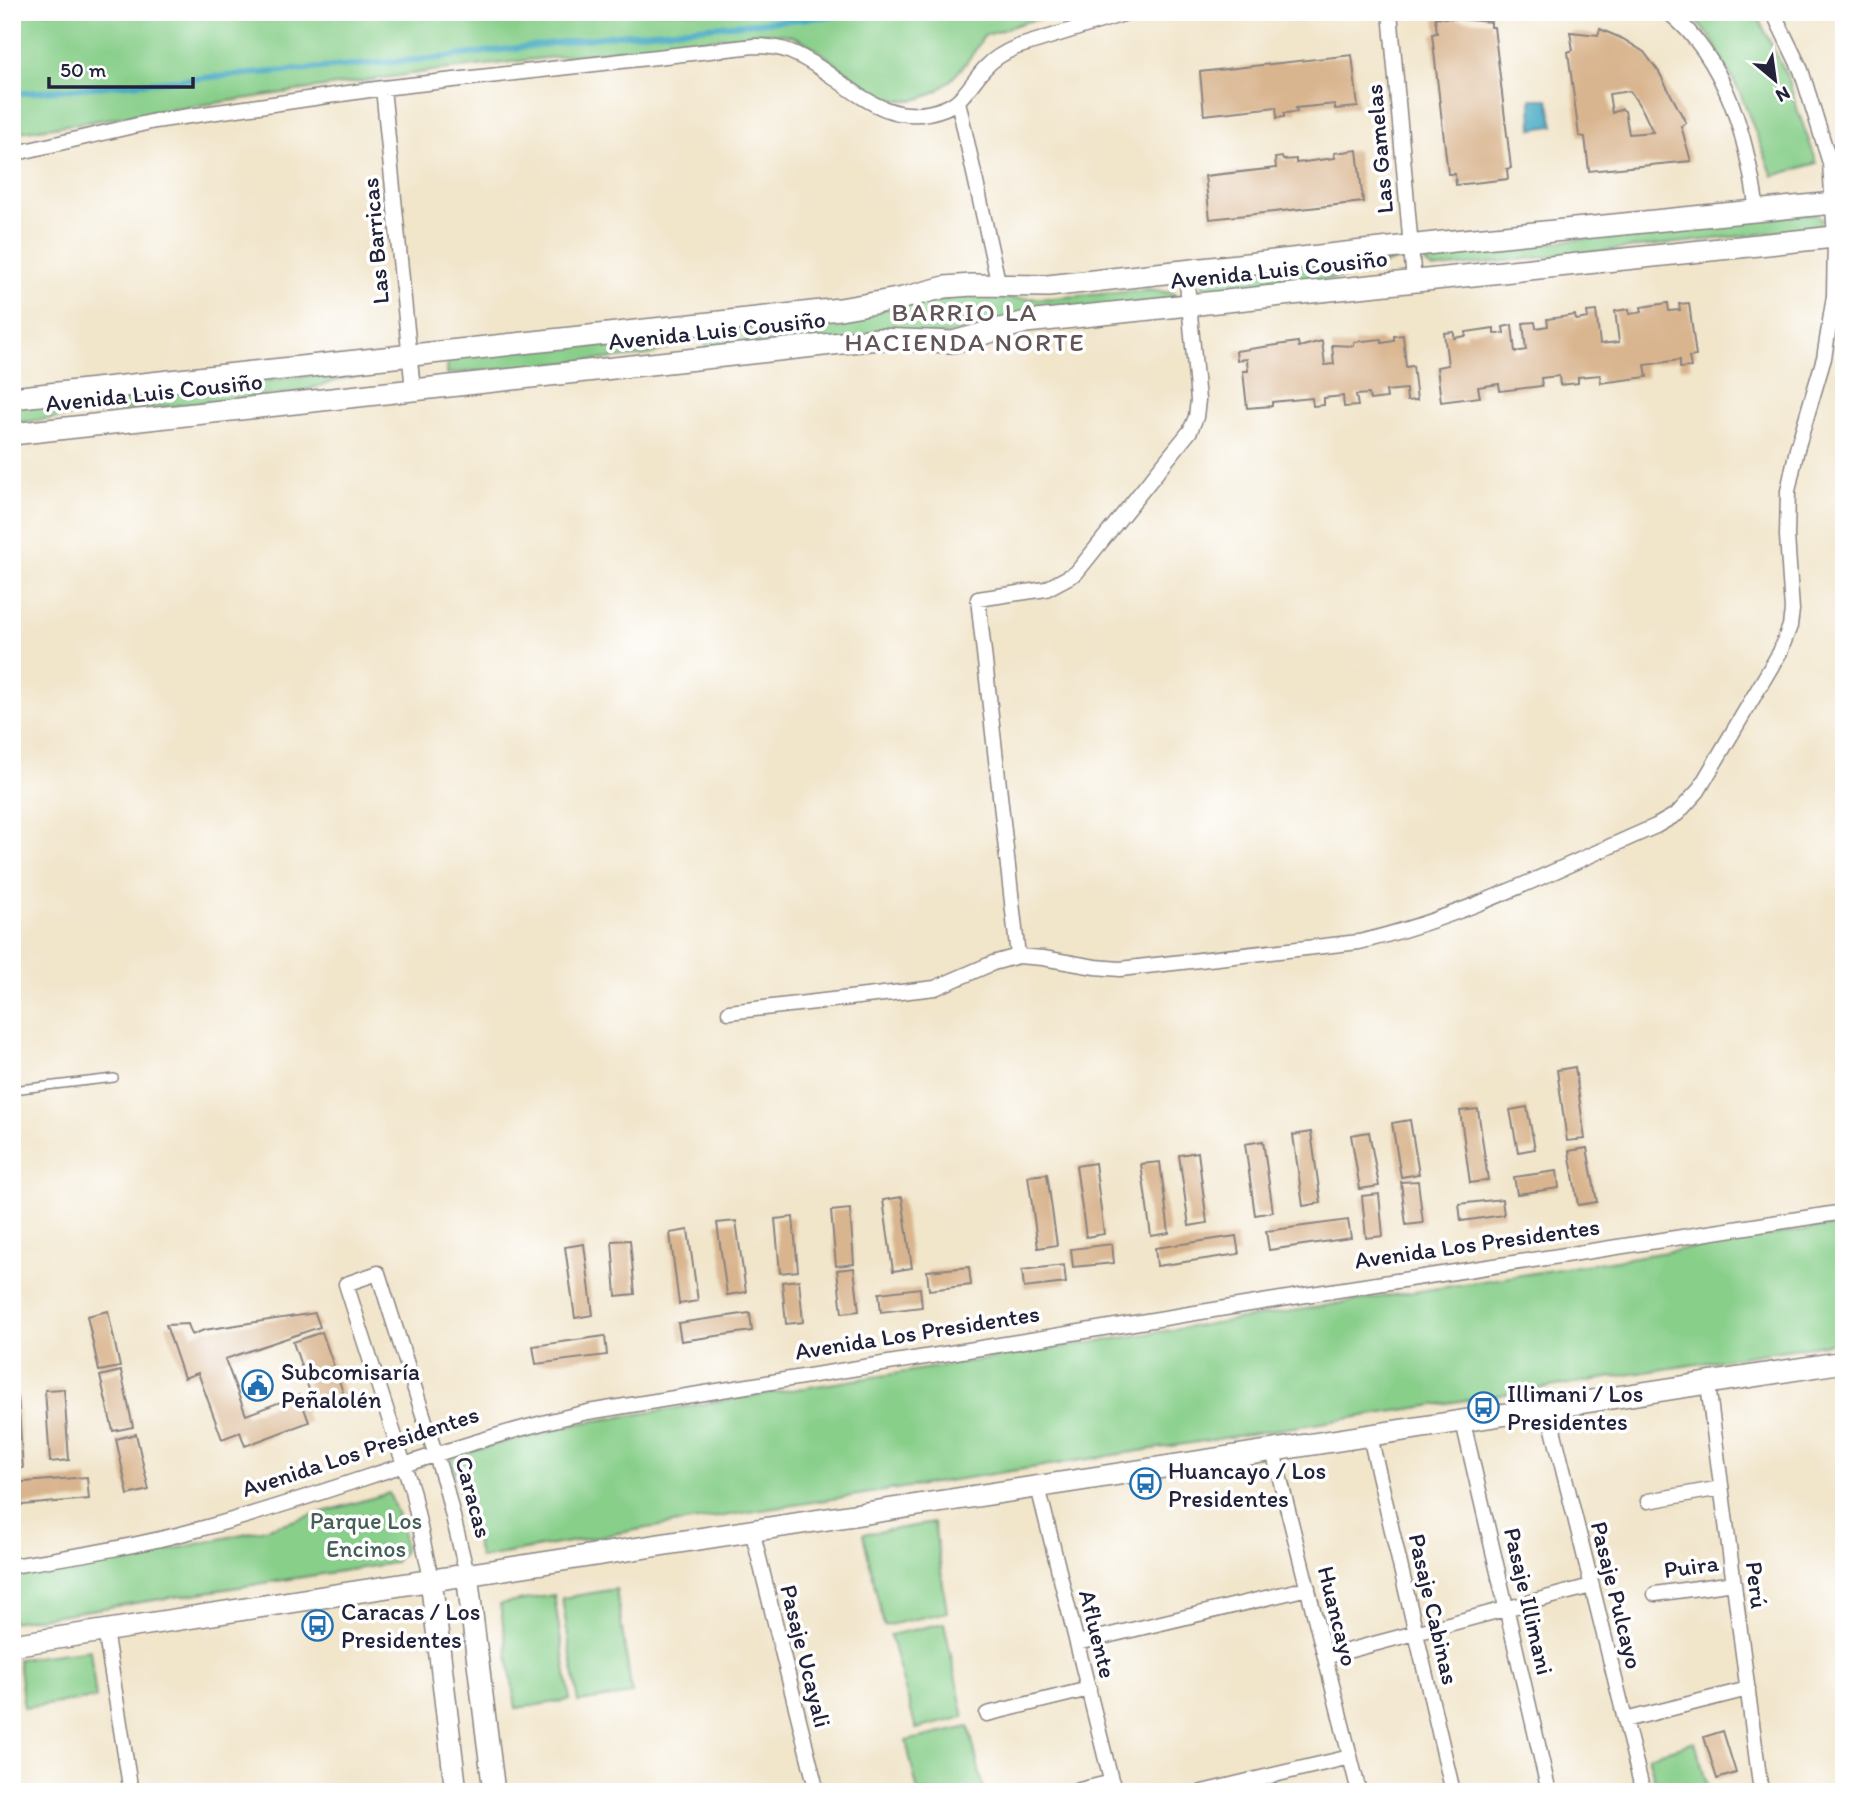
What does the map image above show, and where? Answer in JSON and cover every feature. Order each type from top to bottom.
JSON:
[{"type":"street","points":[[12,154],[155,121],[383,88],[754,46],[775,47],[792,53],[866,101],[898,113],[933,112],[958,101],[985,67],[1001,54],[1130,12]]},
{"type":"street","name":"Las Gamelas","points":[[1390,12],[1414,281]]},
{"type":"street","points":[[1668,12],[1696,40],[1711,63],[1735,112],[1745,142],[1757,211]]},
{"type":"street","points":[[729,1013],[935,988],[993,963],[1018,956],[1120,969],[1359,942],[1444,917],[1656,826],[1677,814],[1698,792],[1780,652],[1790,626],[1792,610],[1787,536],[1788,491],[1832,320],[1840,236],[1838,202],[1813,104],[1801,70],[1773,12]]},
{"type":"street","name":"Las Barricas","points":[[383,88],[413,390]]},
{"type":"street","points":[[958,101],[999,286]]},
{"type":"street","name":"Avenida Luis Cousiño","points":[[12,398],[859,306],[945,287],[1048,286],[1838,202]]},
{"type":"street","name":"Avenida Luis Cousiño","points":[[12,434],[878,339],[953,342],[1026,322],[1840,236]]},
{"type":"street","points":[[1018,956],[978,599],[1046,589],[1076,573],[1189,431],[1196,417],[1198,400],[1186,272]]},
{"type":"street","points":[[690,324],[692,359]]},
{"type":"street","name":"Avenida Los Presidentes","points":[[12,1566],[176,1536],[550,1420],[662,1399],[1312,1294],[1844,1212]]},
{"type":"street","name":"Caracas","points":[[456,1792],[431,1579],[419,1516],[346,1284],[378,1273],[435,1454],[467,1574],[494,1792]]},
{"type":"street","points":[[12,1645],[1844,1362]]},
{"type":"street","name":"Perú","points":[[1708,1385],[1761,1792]]},
{"type":"street","name":"Pasaje Pulcayo","points":[[1548,1409],[1643,1792]]},
{"type":"street","name":"Pasaje Illimani","points":[[1463,1422],[1549,1792]]},
{"type":"street","name":"Pasaje Cabinas","points":[[1370,1436],[1453,1792]]},
{"type":"street","name":"Huancayo","points":[[1273,1451],[1359,1792]]},
{"type":"street","name":"Afluente","points":[[1038,1487],[1113,1787]]},
{"type":"street","points":[[1648,1501],[1721,1488]]},
{"type":"street","name":"Pasaje Ucayali","points":[[752,1530],[817,1792]]},
{"type":"street","name":"Puira","points":[[1655,1594],[1734,1583]]},
{"type":"street","points":[[1325,1657],[1591,1586]]},
{"type":"street","points":[[1077,1643],[1308,1588]]},
{"type":"street","points":[[105,1630],[131,1792]]},
{"type":"street","points":[[987,1714],[1088,1689]]},
{"type":"street","points":[[1625,1720],[1748,1689]]},
{"type":"street","points":[[1202,1792],[1350,1757]]},
{"type":"street","points":[[1071,1792],[1113,1787]]},
{"type":"lane","points":[[12,1090],[114,1078]]},
{"type":"green space","points":[[12,12],[1072,12],[1025,22],[984,36],[951,80],[922,98],[906,101],[889,98],[870,89],[815,48],[795,37],[763,33],[425,72],[12,133]]},
{"type":"green space","points":[[1686,12],[1755,12],[1789,80],[1817,163],[1773,176],[1740,93],[1710,36]]},
{"type":"green space","points":[[1816,213],[1822,220],[1818,228],[1432,269],[1425,263],[1430,256]]},
{"type":"green space","points":[[1397,255],[1396,261],[1356,275],[1205,294],[1202,290],[1204,278]]},
{"type":"green space","points":[[1148,290],[1174,293],[1179,299],[952,334],[713,352],[704,343],[710,333],[853,315],[961,296],[997,299],[1053,298]]},
{"type":"green space","points":[[675,336],[682,341],[681,344],[649,355],[447,374],[448,355]]},
{"type":"green space","points":[[395,367],[396,370],[344,378],[300,392],[12,423],[12,407]]},
{"type":"green space","name":"Parque Los Encinos","points":[[1844,1224],[1844,1341],[647,1528],[480,1558],[450,1456],[582,1423]]},
{"type":"green space","name":"Parque Los Encinos","points":[[389,1493],[402,1526],[404,1551],[394,1563],[12,1622],[12,1576],[134,1558],[261,1530]]},
{"type":"green space","points":[[934,1523],[947,1612],[884,1626],[863,1534]]},
{"type":"green space","points":[[616,1589],[632,1694],[578,1702],[562,1598]]},
{"type":"green space","points":[[554,1595],[570,1700],[516,1708],[500,1604]]},
{"type":"green space","points":[[944,1623],[964,1717],[916,1729],[890,1635]]},
{"type":"green space","points":[[90,1650],[96,1698],[24,1708],[18,1659]]},
{"type":"green space","points":[[969,1727],[984,1792],[918,1792],[906,1741]]},
{"type":"green space","points":[[1695,1742],[1709,1792],[1658,1792],[1648,1756]]},
{"type":"water","points":[[1531,99],[1548,99],[1554,126],[1532,129]]},
{"type":"building","points":[[1435,17],[1491,22],[1491,27],[1494,27],[1511,168],[1507,169],[1508,179],[1456,185],[1455,174],[1448,174],[1432,34],[1437,33]]},
{"type":"building","points":[[1600,29],[1623,39],[1644,52],[1659,72],[1686,123],[1681,126],[1691,161],[1589,171],[1585,137],[1579,136],[1568,52],[1573,50],[1570,32],[1598,35]],"holes":[[[1630,91],[1653,132],[1629,134],[1625,111],[1622,109],[1612,113],[1609,94]]]},
{"type":"building","points":[[1352,55],[1358,107],[1335,109],[1335,104],[1296,108],[1297,112],[1284,113],[1284,117],[1277,118],[1276,107],[1204,115],[1200,72]]},
{"type":"building","points":[[1357,150],[1363,202],[1210,219],[1205,176],[1276,168],[1275,158],[1296,159],[1296,163],[1335,158],[1334,153]]},
{"type":"building","points":[[1668,303],[1669,311],[1680,310],[1679,304],[1689,303],[1696,356],[1689,357],[1691,367],[1680,368],[1680,360],[1645,365],[1647,377],[1601,383],[1600,375],[1578,377],[1578,383],[1560,385],[1559,376],[1541,378],[1542,386],[1500,391],[1499,384],[1478,387],[1480,397],[1441,402],[1437,367],[1448,365],[1444,333],[1454,332],[1454,338],[1466,336],[1466,332],[1494,328],[1494,334],[1504,333],[1503,327],[1512,325],[1515,352],[1526,350],[1523,323],[1535,322],[1536,328],[1548,326],[1547,319],[1575,315],[1576,320],[1588,318],[1587,312],[1596,311],[1600,344],[1619,342],[1615,311],[1629,309],[1629,314],[1642,312],[1641,307]]},
{"type":"building","points":[[1403,335],[1406,367],[1413,366],[1417,400],[1407,401],[1406,389],[1386,391],[1387,398],[1370,400],[1369,394],[1356,395],[1358,406],[1344,407],[1343,396],[1324,398],[1324,405],[1313,406],[1312,398],[1272,402],[1272,406],[1247,408],[1243,371],[1248,371],[1247,359],[1237,360],[1236,351],[1298,342],[1299,347],[1322,341],[1325,365],[1334,364],[1332,345],[1354,346],[1354,342],[1381,339],[1382,343],[1394,341],[1394,336]]},
{"type":"building","points":[[1575,1067],[1585,1139],[1567,1141],[1557,1070]]},
{"type":"building","points":[[1527,1107],[1535,1149],[1518,1152],[1510,1110]]},
{"type":"building","points":[[1478,1109],[1488,1180],[1470,1183],[1460,1111]]},
{"type":"building","points":[[1410,1120],[1419,1174],[1401,1177],[1392,1123]]},
{"type":"building","points":[[1311,1132],[1321,1203],[1303,1206],[1293,1135]]},
{"type":"building","points":[[1369,1132],[1379,1186],[1360,1189],[1351,1135]]},
{"type":"building","points":[[1263,1141],[1273,1212],[1255,1215],[1245,1144]]},
{"type":"building","points":[[1587,1148],[1597,1202],[1578,1205],[1569,1151]]},
{"type":"building","points":[[1198,1152],[1207,1223],[1189,1226],[1179,1155]]},
{"type":"building","points":[[1160,1162],[1169,1233],[1151,1236],[1141,1164]]},
{"type":"building","points":[[1095,1163],[1104,1234],[1086,1237],[1076,1166]]},
{"type":"building","points":[[1557,1171],[1559,1188],[1517,1194],[1514,1177]]},
{"type":"building","points":[[1047,1174],[1057,1245],[1038,1248],[1028,1176]]},
{"type":"building","points":[[1418,1181],[1423,1223],[1406,1225],[1401,1182]]},
{"type":"building","points":[[1379,1194],[1383,1236],[1366,1238],[1362,1196]]},
{"type":"building","points":[[902,1197],[912,1268],[893,1271],[883,1200]]},
{"type":"building","points":[[1502,1199],[1504,1215],[1461,1221],[1459,1204]]},
{"type":"building","points":[[850,1209],[854,1264],[836,1266],[831,1211]]},
{"type":"building","points":[[793,1217],[798,1271],[780,1273],[775,1219]]},
{"type":"building","points":[[1348,1220],[1351,1238],[1269,1250],[1266,1231]]},
{"type":"building","points":[[736,1221],[746,1292],[727,1295],[717,1223]]},
{"type":"building","points":[[688,1230],[698,1301],[679,1304],[670,1233]]},
{"type":"building","points":[[1236,1236],[1239,1254],[1157,1266],[1155,1248]]},
{"type":"building","points":[[630,1240],[635,1294],[616,1296],[612,1241]]},
{"type":"building","points":[[584,1244],[593,1315],[575,1318],[565,1247]]},
{"type":"building","points":[[1112,1244],[1114,1263],[1073,1267],[1071,1249]]},
{"type":"building","points":[[1064,1265],[1066,1283],[1024,1288],[1022,1270]]},
{"type":"building","points":[[969,1267],[971,1285],[929,1290],[927,1271]]},
{"type":"building","points":[[854,1268],[859,1311],[842,1313],[837,1270]]},
{"type":"building","points":[[799,1280],[803,1322],[786,1324],[782,1282]]},
{"type":"building","points":[[920,1288],[922,1307],[881,1312],[879,1293]]},
{"type":"building","points":[[108,1311],[120,1367],[99,1371],[87,1316]]},
{"type":"building","points":[[315,1313],[320,1327],[225,1359],[246,1415],[299,1395],[309,1422],[245,1446],[240,1432],[222,1439],[198,1373],[184,1378],[166,1325],[188,1324],[192,1335],[204,1330]]},
{"type":"building","points":[[750,1313],[752,1331],[681,1341],[678,1323]]},
{"type":"building","points":[[322,1332],[345,1398],[315,1407],[293,1342]]},
{"type":"building","points":[[605,1336],[607,1355],[536,1364],[533,1346]]},
{"type":"building","points":[[121,1371],[133,1427],[113,1431],[100,1376]]},
{"type":"building","points":[[64,1389],[69,1460],[50,1462],[45,1390]]},
{"type":"building","points":[[12,1397],[18,1397],[23,1468],[12,1469]]},
{"type":"building","points":[[136,1434],[149,1490],[128,1495],[116,1439]]},
{"type":"building","points":[[87,1477],[89,1499],[12,1506],[12,1483]]},
{"type":"building","points":[[1723,1731],[1736,1773],[1717,1779],[1704,1737]]},
{"type":"waterway","points":[[12,94],[439,58],[617,35],[882,12]]},
{"type":"place","name":"Subcomisaría Peñalolén","points":[[258,1385]]},
{"type":"place","name":"Illimani / Los Presidentes","points":[[1484,1407]]},
{"type":"place","name":"Huancayo / Los Presidentes","points":[[1145,1484]]},
{"type":"place","name":"Caracas / Los Presidentes","points":[[318,1625]]},
{"type":"district","name":"BARRIO LA HACIENDA NORTE","points":[[965,327]]}]
